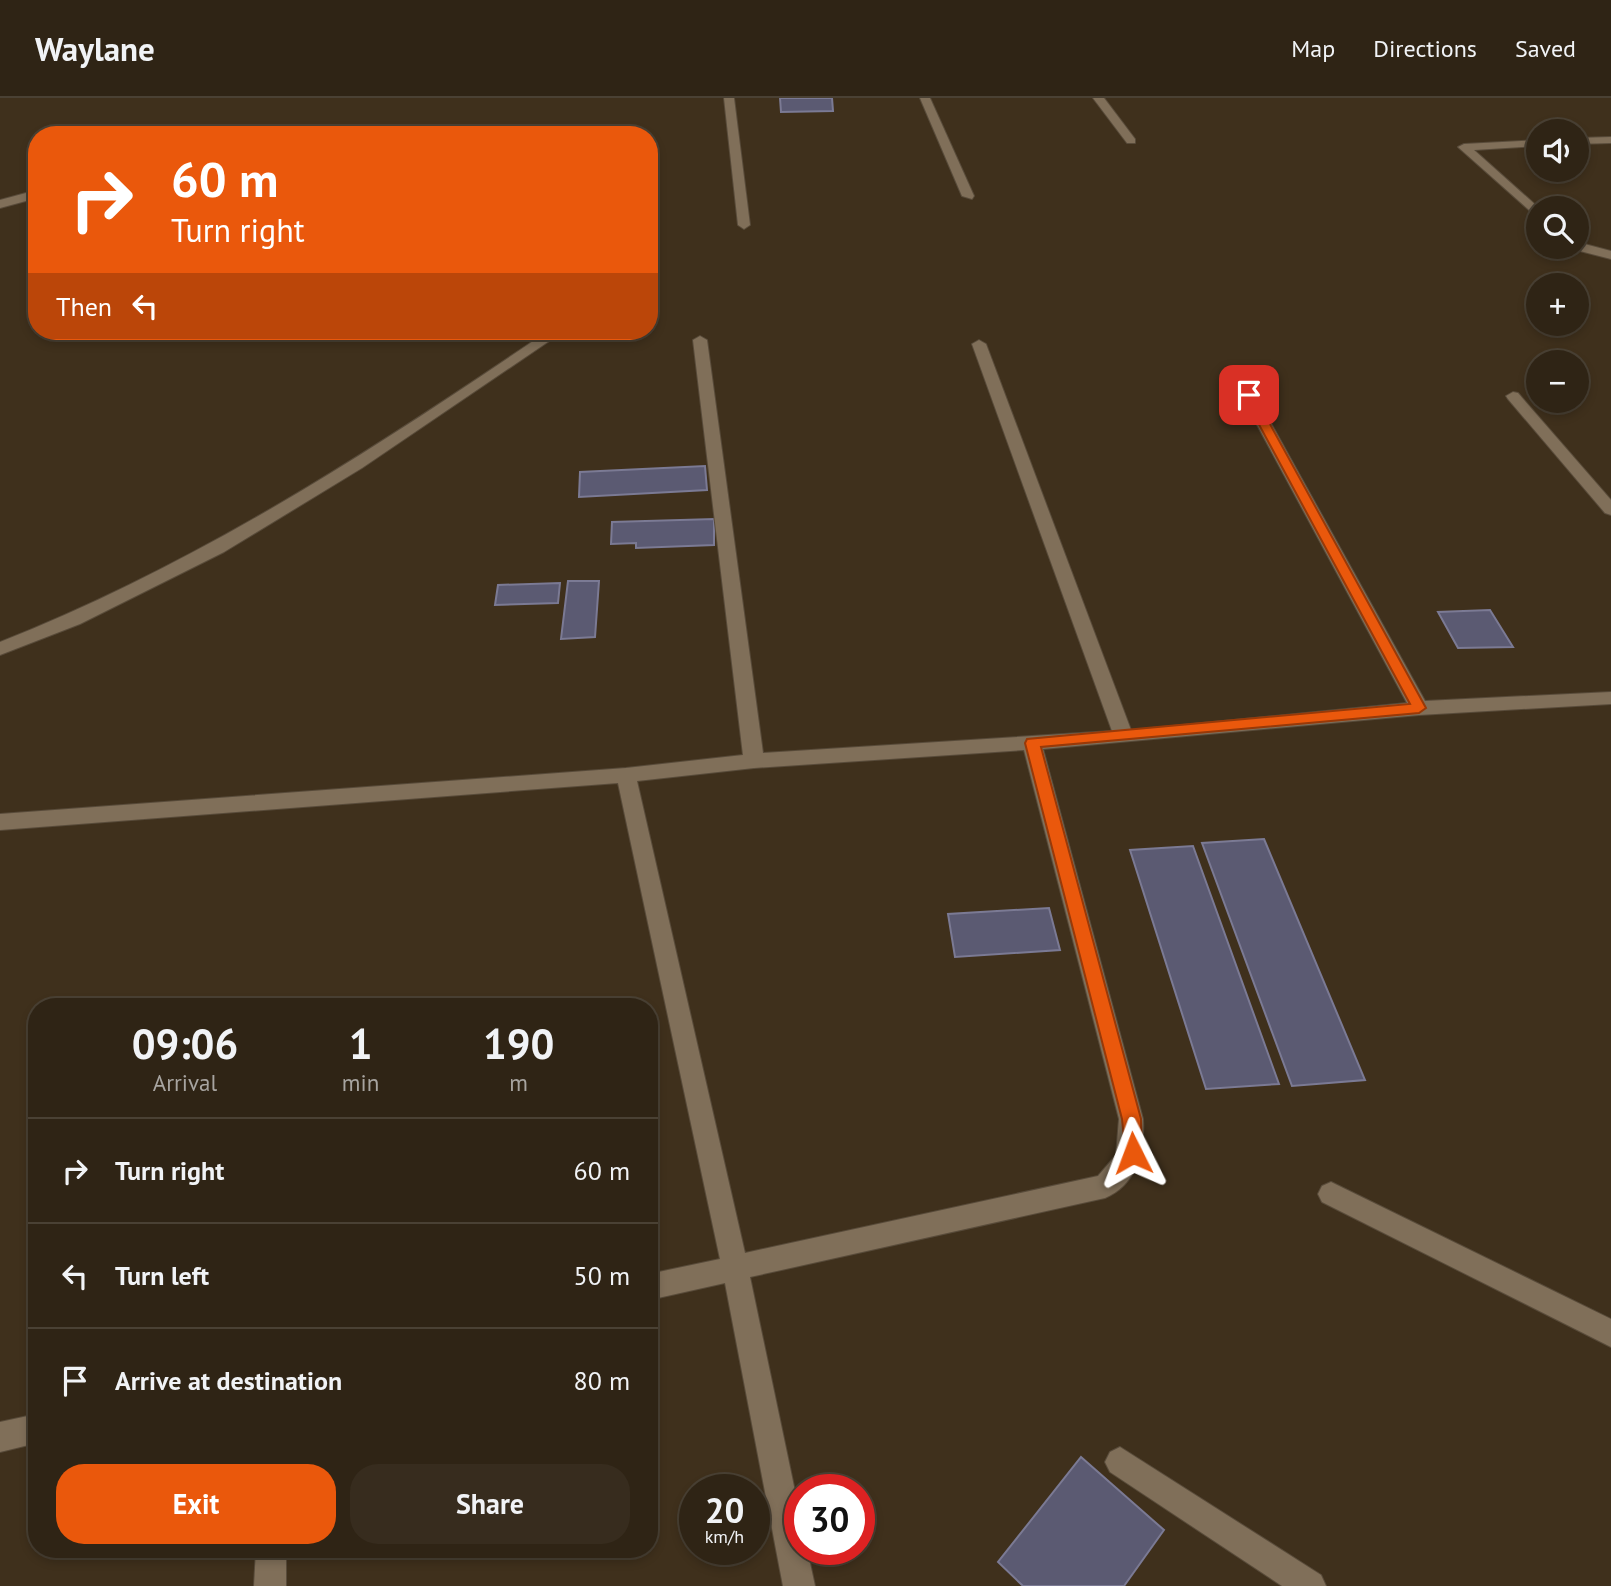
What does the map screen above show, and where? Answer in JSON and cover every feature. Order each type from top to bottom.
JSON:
[{"type":"street","points":[[729,98],[744,225]]},
{"type":"street","points":[[925,98],[968,197]]},
{"type":"street","points":[[1098,98],[1131,141]]},
{"type":"street","points":[[1589,141],[1611,140]]},
{"type":"street","points":[[1526,144],[1465,147],[1526,203]]},
{"type":"street","points":[[0,204],[28,196]]},
{"type":"street","points":[[1589,249],[1611,255]]},
{"type":"street","points":[[0,649],[70,624],[233,541],[542,340]]},
{"type":"street","points":[[700,340],[754,761]]},
{"type":"street","points":[[979,344],[1124,737]]},
{"type":"street","points":[[1236,371],[1419,708]]},
{"type":"street","points":[[1513,396],[1611,510]]},
{"type":"street","points":[[0,822],[626,775],[754,761],[1124,737],[1419,708],[1611,698]]},
{"type":"street","points":[[658,1285],[1105,1186],[1122,1171],[1133,1153],[1131,1119],[1032,743]]},
{"type":"street","points":[[626,775],[735,1267],[799,1586]]},
{"type":"street","points":[[1331,1194],[1611,1333]]},
{"type":"street","points":[[0,1437],[28,1430]]},
{"type":"street","points":[[1120,1462],[1310,1586]]},
{"type":"street","points":[[270,1586],[271,1558]]},
{"type":"building","points":[[780,98],[832,98],[833,111],[781,112]]},
{"type":"building","points":[[705,466],[707,490],[579,497],[580,472]]},
{"type":"building","points":[[714,519],[714,545],[636,548],[636,543],[611,544],[612,522]]},
{"type":"building","points":[[568,581],[599,581],[595,637],[561,639]]},
{"type":"building","points":[[560,583],[558,603],[495,605],[498,585]]},
{"type":"building","points":[[1490,610],[1513,647],[1458,648],[1438,612]]},
{"type":"building","points":[[1264,839],[1365,1080],[1292,1086],[1202,843]]},
{"type":"building","points":[[1193,846],[1279,1084],[1206,1089],[1130,850]]},
{"type":"building","points":[[1049,908],[1060,950],[955,957],[948,914]]},
{"type":"building","points":[[1081,1457],[1164,1530],[1124,1586],[1023,1586],[998,1562]]},
{"type":"route","points":[[1133,1153],[1131,1119],[1032,743],[1124,737],[1419,708],[1249,395]]}]
